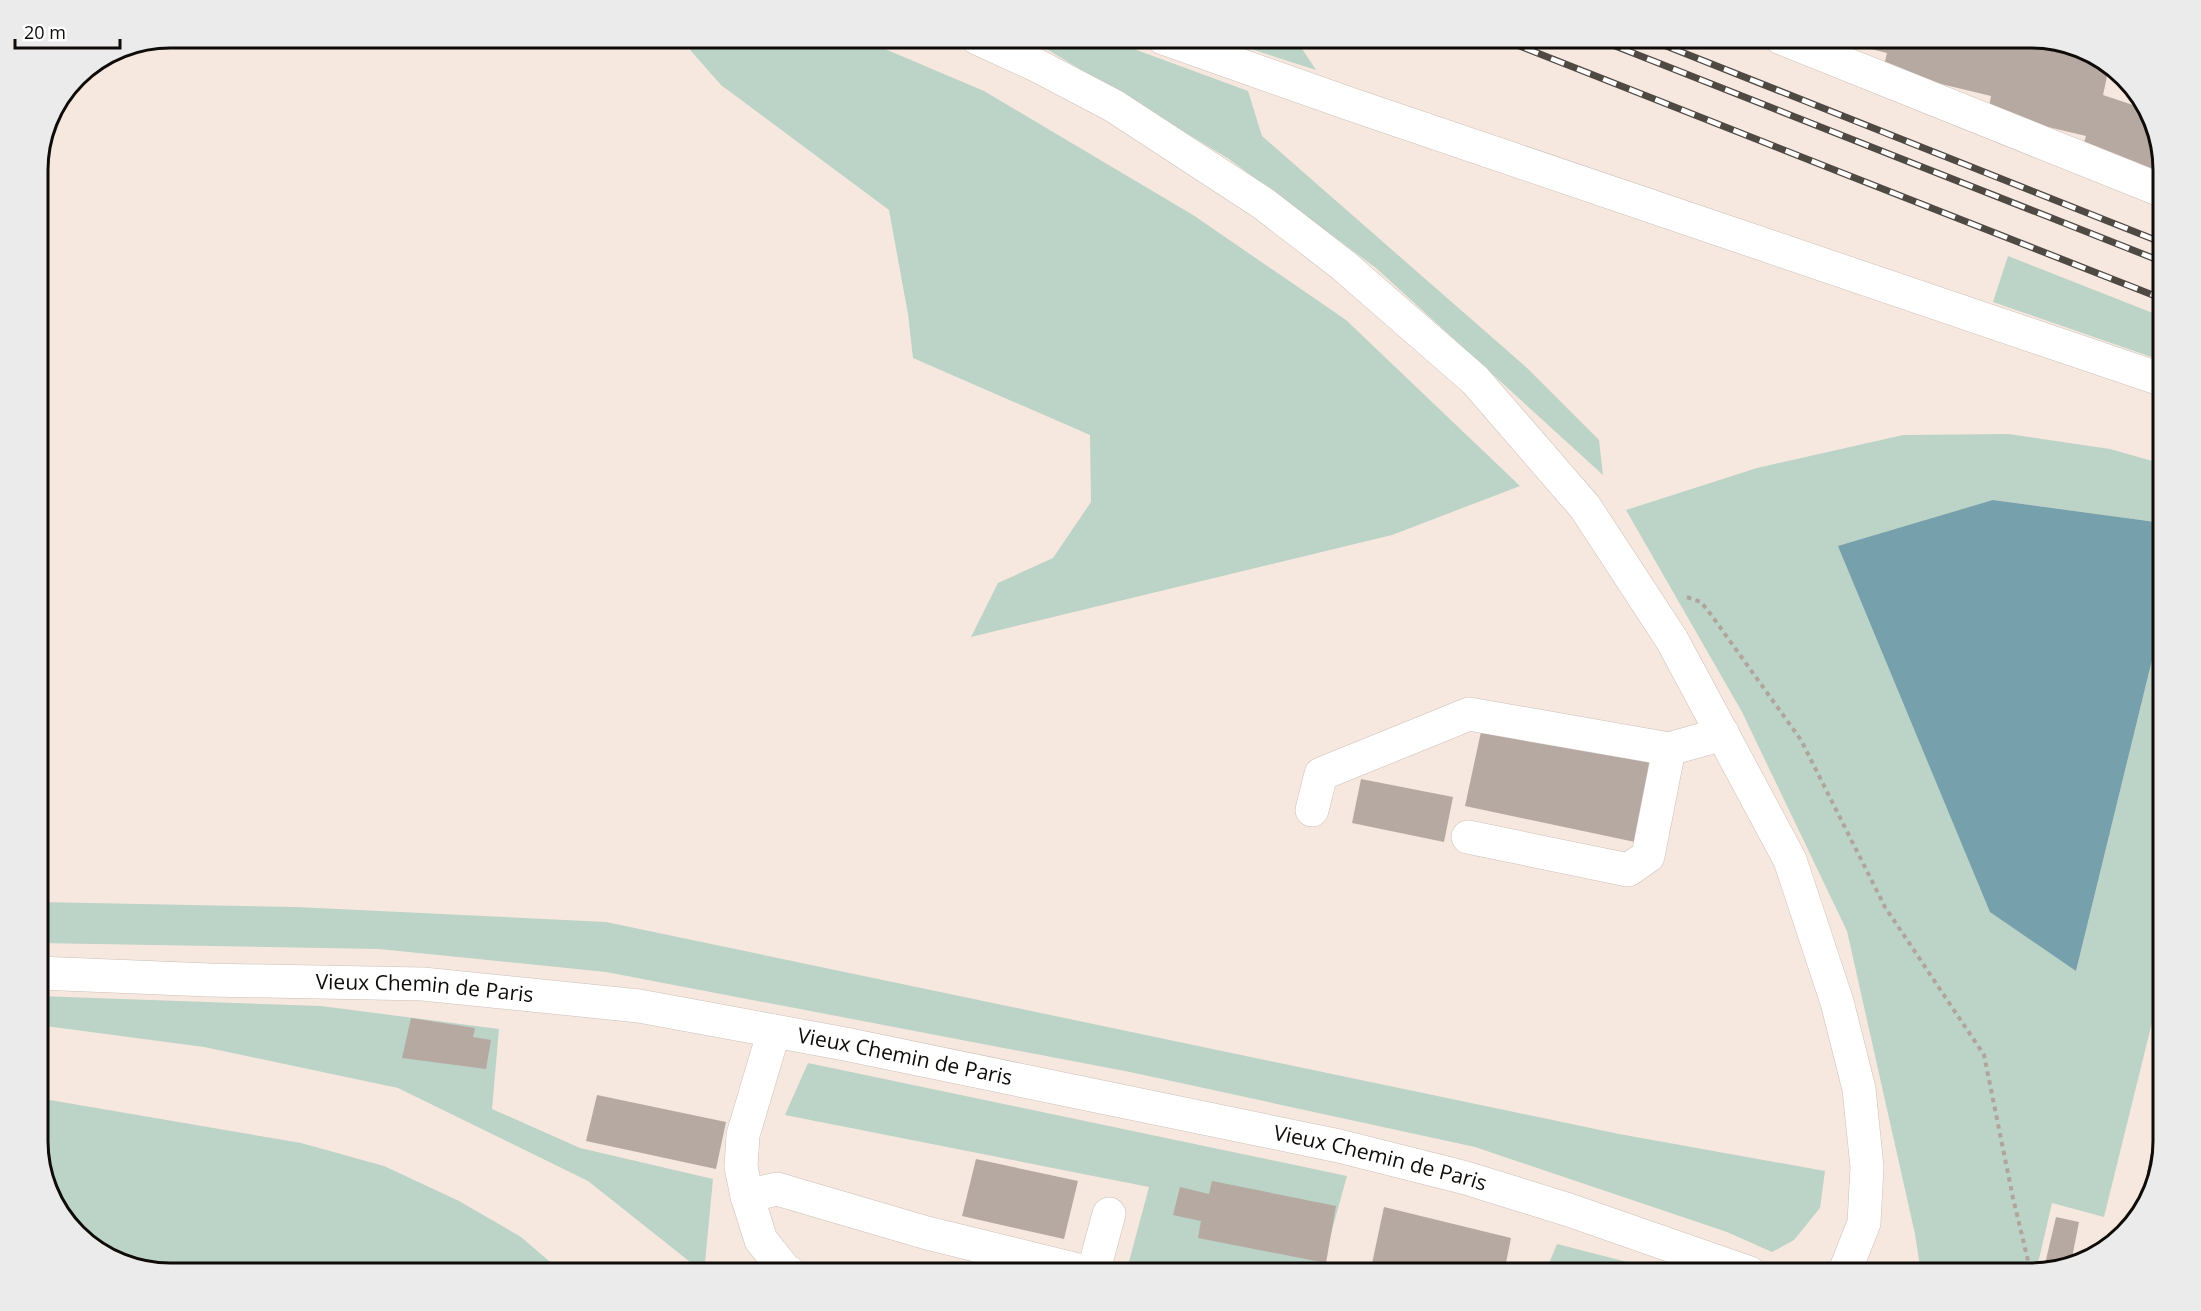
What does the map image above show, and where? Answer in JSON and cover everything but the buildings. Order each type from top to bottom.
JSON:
[{"type":"street","points":[[999,48],[1114,106],[1264,204],[1342,265],[1475,380],[1585,507],[1672,640],[1790,860],[1837,1002],[1859,1089],[1868,1167],[1864,1222],[1848,1263]]},
{"type":"street","points":[[1191,48],[2153,377]]},
{"type":"street","points":[[1806,48],[2153,187]]},
{"type":"street","points":[[1312,810],[1321,774],[1469,714],[1669,749],[1723,734]]},
{"type":"street","points":[[1468,837],[1628,870],[1648,856],[1669,749]]},
{"type":"street","name":"Vieux Chemin de Paris","points":[[48,973],[208,980],[423,984],[639,1006],[1184,1113],[1338,1146],[1456,1176],[1569,1210],[1719,1263]]},
{"type":"street","points":[[774,1031],[742,1135],[741,1167],[747,1196],[761,1240],[779,1263]]},
{"type":"street","points":[[747,1196],[777,1189],[927,1233],[1048,1263]]},
{"type":"street","points":[[1095,1263],[1109,1214]]},
{"type":"path","points":[[1643,596],[1657,587],[1701,602],[1712,616],[1801,740],[1885,907],[1984,1055],[2028,1263]]},
{"type":"green space","points":[[688,48],[883,48],[984,91],[1193,215],[1346,320],[1520,486],[1392,535],[971,637],[998,583],[1053,558],[1091,502],[1090,435],[913,358],[908,314],[889,210],[721,85]]},
{"type":"green space","points":[[1045,48],[1131,48],[1248,91],[1262,136],[1527,368],[1599,440],[1603,475],[1376,268],[1229,159]]},
{"type":"green space","points":[[1248,48],[1302,48],[1316,70]]},
{"type":"green space","points":[[2008,256],[2153,313],[2153,358],[1993,302]]},
{"type":"green space","points":[[2009,434],[2110,449],[2153,461],[2153,522],[1993,500],[2076,971],[2153,656],[2153,1019],[2104,1217],[2052,1203],[2038,1263],[1919,1263],[1915,1234],[1847,931],[1742,712],[1626,510],[1757,468],[1903,435]]},
{"type":"green space","points":[[48,902],[296,907],[606,922],[1619,1134],[1825,1171],[1820,1208],[1794,1240],[1772,1252],[1727,1232],[1475,1147],[1130,1072],[606,972],[379,949],[48,943]]},
{"type":"green space","points":[[48,996],[321,1006],[499,1029],[492,1109],[580,1148],[713,1179],[705,1263],[691,1263],[588,1181],[398,1088],[204,1047],[48,1026]]},
{"type":"green space","points":[[808,1063],[1347,1176],[1323,1263],[1129,1263],[1149,1187],[785,1115]]},
{"type":"green space","points":[[48,1100],[301,1143],[384,1166],[459,1201],[521,1237],[551,1263],[170,1263],[138,1259],[109,1247],[96,1238],[78,1222],[68,1209],[54,1181],[50,1165]]},
{"type":"green space","points":[[1557,1244],[1631,1263],[1549,1263]]},
{"type":"water","points":[[1993,500],[2153,522],[2153,656],[2076,971],[1990,912],[1838,546]]},
{"type":"railway","points":[[1524,48],[2153,295]]},
{"type":"railway","points":[[1620,48],[2153,258]]},
{"type":"railway","points":[[1671,48],[2153,239]]}]
